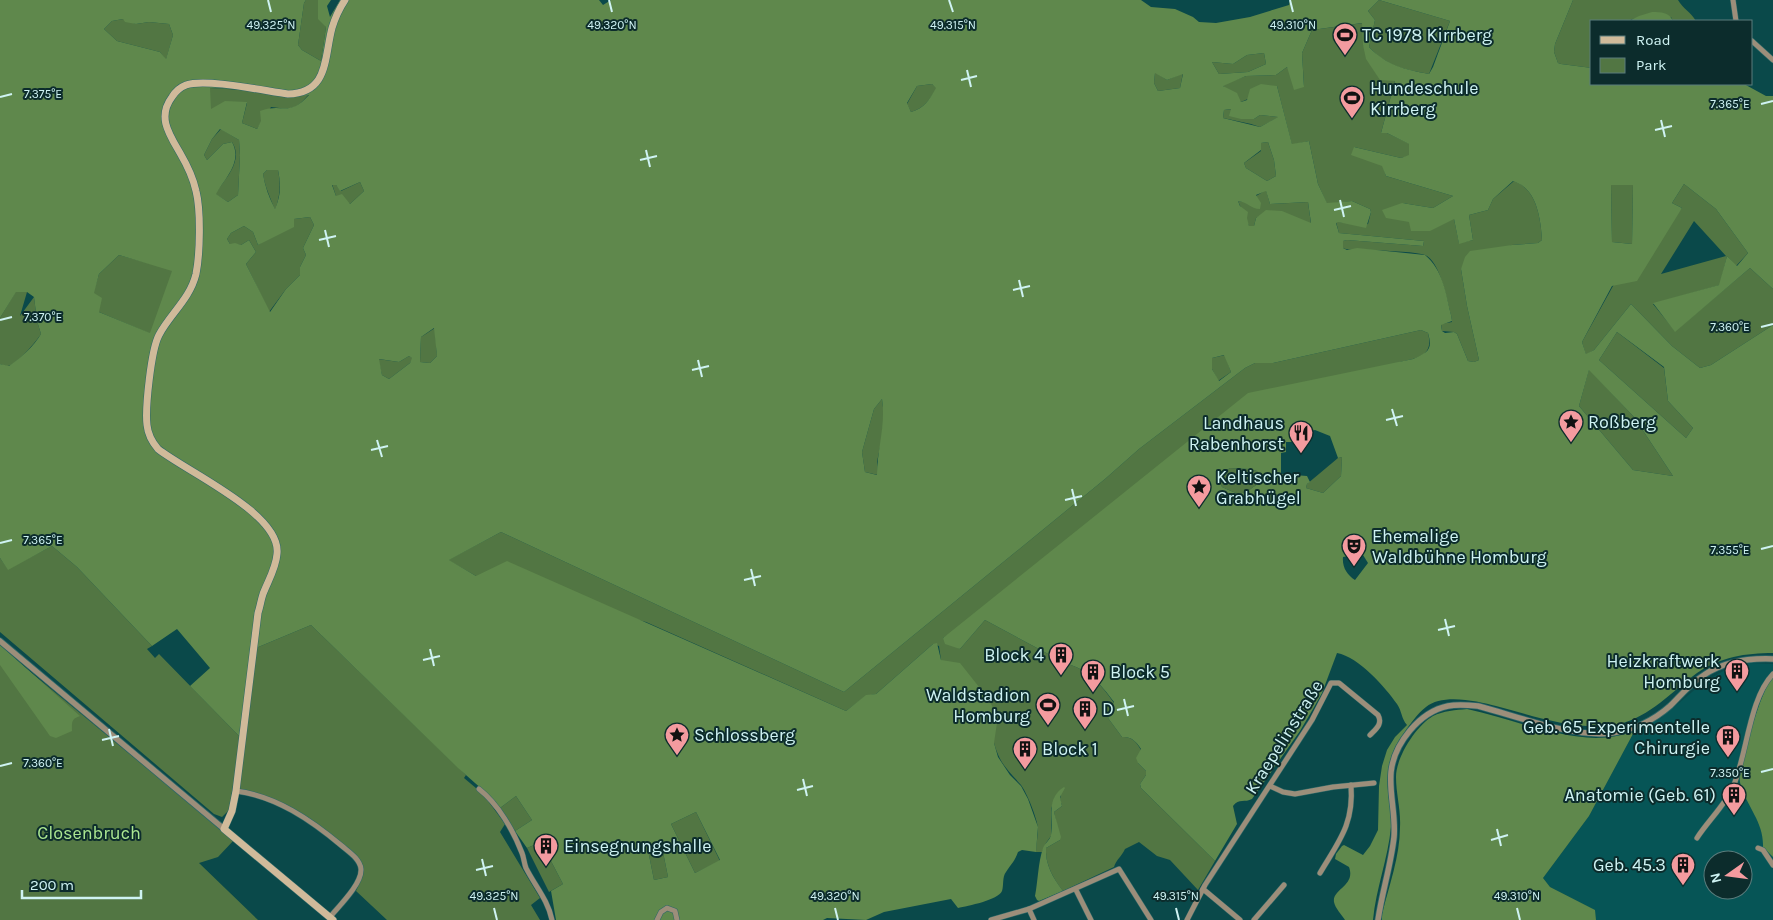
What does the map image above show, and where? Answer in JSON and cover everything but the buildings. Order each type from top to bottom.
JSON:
[{"type":"main road","points":[[332,919],[224,829],[232,811],[236,791],[258,613],[278,554],[276,543],[270,528],[249,508],[158,449],[150,438],[147,425],[150,378],[155,345],[161,332],[188,293],[196,274],[198,251],[197,192],[188,167],[166,129],[164,117],[168,103],[186,85],[194,83],[210,83],[288,94],[296,94],[310,89],[322,74],[332,27],[345,0]]},
{"type":"street","points":[[1733,0],[1736,20]]},
{"type":"street","points":[[1753,42],[1773,60]]},
{"type":"street","points":[[0,641],[224,829]]},
{"type":"street","points":[[1378,920],[1394,838],[1392,766],[1402,741],[1412,729],[1431,713],[1448,706],[1467,705],[1578,732],[1611,733],[1626,730],[1649,721],[1669,706],[1702,676],[1720,666],[1743,660],[1773,660]]},
{"type":"street","points":[[1697,838],[1732,789],[1758,700],[1773,674]]},
{"type":"street","name":"Kraepelinstraße","points":[[1186,920],[1203,889],[1312,720],[1331,683],[1339,683],[1378,716],[1380,724],[1370,735]]},
{"type":"street","points":[[1270,786],[1289,794],[1374,783]]},
{"type":"street","points":[[1320,873],[1346,827],[1351,806],[1351,785]]},
{"type":"street","points":[[479,789],[497,809],[507,824],[523,854],[525,867],[543,895],[552,920]]},
{"type":"street","points":[[236,791],[261,797],[293,811],[307,819],[355,857],[361,868],[360,875],[351,892],[332,919]]},
{"type":"street","points":[[1758,848],[1763,850],[1773,865]]},
{"type":"street","points":[[991,920],[1029,909],[1076,890],[1119,869],[1151,920]]},
{"type":"street","points":[[1254,920],[1284,885]]},
{"type":"street","points":[[1203,889],[1240,920]]},
{"type":"street","points":[[1076,890],[1091,920]]},
{"type":"street","points":[[657,920],[661,912],[667,908],[675,911],[677,920]]},
{"type":"street","points":[[1029,909],[1034,920]]},
{"type":"shaded area","points":[[1749,663],[1773,664],[1773,920],[1596,920],[1594,910],[1550,887],[1543,878],[1589,816],[1634,732],[1661,718],[1704,682],[1725,670]]},
{"type":"green space","points":[[0,0],[306,0],[298,45],[302,50],[321,61],[326,27],[318,19],[318,0],[331,0],[327,6],[330,17],[340,0],[599,0],[603,5],[611,0],[1141,0],[1151,7],[1175,9],[1193,17],[1199,22],[1216,23],[1250,17],[1289,5],[1290,0],[1379,0],[1573,0],[1555,44],[1554,52],[1558,63],[1590,68],[1590,85],[1746,85],[1766,96],[1773,96],[1773,289],[1750,268],[1675,332],[1653,303],[1719,285],[1727,256],[1737,266],[1748,253],[1716,209],[1684,184],[1672,203],[1682,208],[1637,281],[1612,286],[1582,342],[1586,354],[1594,350],[1631,304],[1672,346],[1700,368],[1711,365],[1773,325],[1773,653],[1743,655],[1715,663],[1697,673],[1651,710],[1630,721],[1619,724],[1588,726],[1557,722],[1488,704],[1460,699],[1441,700],[1426,707],[1414,719],[1395,747],[1390,763],[1388,794],[1391,827],[1373,920],[1345,920],[1336,907],[1334,898],[1347,883],[1350,873],[1349,867],[1335,859],[1336,854],[1344,845],[1363,855],[1370,846],[1378,830],[1379,786],[1382,766],[1387,750],[1395,737],[1407,725],[1397,704],[1379,681],[1354,660],[1337,653],[1322,693],[1300,731],[1252,799],[1240,801],[1233,806],[1237,824],[1215,861],[1141,788],[1140,784],[1146,775],[1146,771],[1136,758],[1141,749],[1133,740],[1128,737],[1122,737],[1108,718],[1114,702],[1104,689],[1087,673],[985,620],[960,649],[945,644],[943,638],[1248,393],[1413,359],[1426,352],[1430,343],[1428,333],[1421,330],[1273,363],[1255,363],[1245,368],[1139,449],[1105,479],[844,692],[501,532],[449,560],[476,576],[507,561],[846,711],[866,695],[876,694],[933,644],[937,643],[941,660],[960,663],[987,697],[995,711],[997,723],[994,743],[998,757],[1010,775],[1021,786],[1038,827],[1036,852],[1022,850],[1018,852],[1005,874],[1002,891],[995,897],[958,908],[951,899],[884,912],[866,920],[827,918],[823,920],[556,920],[551,891],[563,884],[541,842],[527,848],[515,831],[532,820],[516,796],[500,808],[492,798],[458,768],[311,625],[256,648],[241,738],[190,686],[210,668],[177,629],[152,646],[77,567],[52,546],[8,570],[0,558],[0,364],[9,366],[14,363],[31,347],[41,334],[37,321],[34,297],[27,292],[16,292],[0,318]],"holes":[[[1379,0],[1450,21],[1429,74],[1389,63],[1369,47],[1375,20],[1368,11]],[[123,19],[125,22],[136,24],[149,22],[169,24],[173,35],[166,59],[160,52],[117,41],[104,29],[112,21]],[[1362,23],[1366,59],[1380,80],[1395,81],[1381,133],[1387,133],[1409,144],[1409,155],[1401,158],[1354,147],[1351,155],[1382,166],[1386,176],[1453,196],[1433,208],[1402,203],[1382,210],[1386,218],[1409,222],[1411,231],[1430,231],[1454,219],[1459,244],[1473,240],[1469,215],[1488,210],[1493,199],[1513,181],[1522,185],[1533,198],[1538,211],[1542,240],[1538,243],[1470,251],[1465,257],[1461,269],[1479,360],[1474,362],[1468,361],[1457,334],[1442,331],[1441,325],[1452,321],[1451,315],[1440,275],[1425,255],[1357,248],[1347,250],[1343,248],[1343,241],[1347,240],[1423,246],[1424,241],[1339,233],[1336,223],[1338,222],[1366,228],[1371,212],[1370,209],[1352,201],[1327,203],[1318,184],[1309,141],[1292,144],[1277,86],[1261,84],[1250,89],[1247,100],[1241,102],[1237,93],[1223,86],[1246,76],[1276,75],[1287,67],[1294,90],[1304,87],[1302,53],[1312,30]],[[1264,53],[1266,64],[1248,72],[1219,74],[1212,62],[1233,64],[1247,55]],[[1155,73],[1167,80],[1183,74],[1180,88],[1158,91],[1154,83]],[[932,84],[936,88],[926,103],[911,112],[907,103],[917,86]],[[210,88],[293,97],[309,95],[302,102],[290,108],[274,108],[260,111],[261,121],[257,129],[242,123],[247,102],[225,101],[211,109]],[[1231,109],[1229,116],[1241,119],[1254,119],[1260,115],[1278,117],[1260,127],[1223,118],[1224,110]],[[220,129],[239,140],[238,195],[228,202],[216,194],[232,170],[235,156],[232,142],[223,144],[207,160],[204,155],[212,139]],[[1268,142],[1274,160],[1276,176],[1267,181],[1246,168],[1244,163],[1261,150],[1261,143]],[[267,170],[278,170],[280,190],[275,209],[263,174]],[[360,182],[364,191],[350,204],[342,194],[336,196],[332,185],[336,185],[340,191]],[[1611,185],[1633,185],[1632,244],[1612,242]],[[1266,191],[1270,204],[1308,202],[1311,223],[1282,211],[1266,210],[1256,218],[1254,226],[1249,226],[1248,212],[1240,206],[1238,201],[1260,209],[1261,203],[1256,195]],[[310,217],[314,225],[303,248],[306,255],[300,267],[300,275],[286,289],[270,312],[246,264],[256,252],[249,240],[241,245],[230,244],[227,239],[231,233],[244,226],[253,232],[258,245],[294,227],[294,219]],[[119,255],[172,271],[150,333],[99,312],[102,298],[94,293],[99,274]],[[434,328],[437,356],[430,363],[420,362],[421,337]],[[1617,332],[1664,367],[1668,401],[1693,428],[1686,438],[1599,360]],[[1224,355],[1231,372],[1219,381],[1212,369],[1212,358]],[[409,356],[412,358],[410,363],[389,379],[382,375],[379,359],[399,362]],[[1589,370],[1634,417],[1673,476],[1633,470],[1579,406]],[[882,399],[883,418],[877,475],[865,472],[862,452],[874,409]],[[1315,430],[1330,436],[1338,458],[1342,457],[1341,476],[1323,493],[1306,488],[1310,482],[1307,476],[1281,474],[1281,453],[1286,452],[1286,442],[1292,442],[1302,433]],[[1230,468],[1257,471],[1260,477],[1259,483],[1245,492],[1238,493],[1222,487],[1218,476]],[[1363,555],[1368,563],[1355,580],[1347,573],[1343,557]],[[696,812],[720,860],[695,873],[671,824]],[[662,847],[668,877],[654,880],[648,850]]]},
{"type":"green space","points":[[306,0],[318,0],[326,27],[321,61],[302,50],[298,45]]},
{"type":"green space","points":[[1379,0],[1450,21],[1429,74],[1389,63],[1369,47],[1375,20],[1368,11]]},
{"type":"green space","points":[[1573,0],[1678,0],[1695,20],[1672,20],[1671,17],[1590,20],[1590,68],[1558,63],[1554,52],[1555,44]]},
{"type":"green space","points":[[1652,12],[1662,12],[1672,20],[1631,20]]},
{"type":"green space","points":[[123,19],[136,24],[149,22],[169,24],[173,35],[166,60],[160,52],[117,41],[104,29],[112,21]]},
{"type":"green space","points":[[1363,23],[1363,45],[1395,81],[1381,133],[1387,133],[1410,144],[1409,156],[1401,158],[1354,147],[1383,166],[1386,176],[1453,196],[1433,208],[1402,203],[1454,219],[1459,243],[1473,240],[1469,215],[1488,210],[1493,199],[1514,181],[1522,185],[1529,192],[1536,204],[1542,240],[1538,243],[1512,245],[1461,269],[1479,360],[1474,362],[1468,361],[1457,334],[1442,331],[1441,324],[1452,322],[1451,315],[1439,273],[1430,259],[1425,255],[1413,253],[1343,248],[1343,241],[1347,240],[1423,246],[1424,241],[1339,233],[1336,222],[1358,225],[1368,224],[1370,209],[1352,201],[1327,204],[1318,184],[1309,141],[1292,145],[1277,86],[1241,102],[1222,85],[1246,76],[1276,75],[1287,67],[1304,86],[1302,53],[1312,30]]},
{"type":"green space","points":[[1264,53],[1266,64],[1248,72],[1219,74],[1212,62],[1233,64],[1247,55]]},
{"type":"green space","points":[[1155,72],[1167,80],[1183,73],[1180,88],[1158,91],[1154,83]]},
{"type":"green space","points":[[932,84],[937,88],[929,100],[920,108],[911,112],[907,104],[917,86]]},
{"type":"green space","points":[[210,88],[309,94],[293,108],[271,107],[257,129],[242,123],[247,103],[210,110]]},
{"type":"green space","points":[[1232,109],[1254,119],[1260,115],[1279,117],[1260,127],[1223,118],[1224,110]]},
{"type":"green space","points":[[221,129],[239,140],[238,195],[228,202],[215,194],[235,163],[235,149],[232,142],[223,144],[207,160],[204,155],[212,139]]},
{"type":"green space","points":[[1268,142],[1274,160],[1276,176],[1267,181],[1246,168],[1244,163],[1261,151],[1261,143]]},
{"type":"green space","points":[[267,170],[278,170],[280,190],[275,210],[263,174]]},
{"type":"green space","points":[[360,182],[364,191],[350,204],[336,196],[332,184],[336,185],[341,191]]},
{"type":"green space","points":[[1684,184],[1716,209],[1748,253],[1736,266],[1727,256],[1720,285],[1653,304],[1675,331],[1750,268],[1773,289],[1773,325],[1711,365],[1700,368],[1672,346],[1631,304],[1594,350],[1586,355],[1582,342],[1613,286],[1682,208],[1672,203]],"holes":[[[1694,221],[1726,256],[1661,274]]]},
{"type":"green space","points":[[1611,185],[1633,185],[1632,244],[1612,242]]},
{"type":"green space","points":[[1266,190],[1270,204],[1308,202],[1311,224],[1262,215],[1256,218],[1254,226],[1249,226],[1238,201],[1246,202]]},
{"type":"green space","points":[[310,217],[314,225],[303,248],[306,255],[300,267],[300,275],[286,289],[269,312],[246,264],[256,252],[249,240],[241,245],[230,244],[227,239],[231,233],[244,226],[253,232],[258,245],[294,219]]},
{"type":"green space","points":[[119,255],[173,270],[151,334],[99,312],[93,293],[99,274]]},
{"type":"green space","points":[[16,291],[27,292],[20,316],[34,297],[37,321],[41,334],[21,357],[12,364],[5,366],[0,364],[0,318]]},
{"type":"green space","points":[[435,328],[437,356],[430,363],[420,362],[421,337]]},
{"type":"green space","points":[[1421,330],[1428,333],[1429,341],[1429,347],[1423,355],[1400,362],[943,638],[960,649],[985,620],[1065,663],[1080,669],[1099,684],[1114,703],[1108,718],[1122,737],[1128,737],[1133,740],[1141,750],[1138,763],[1146,771],[1146,775],[1140,784],[1141,788],[1215,861],[1198,890],[1170,860],[1157,856],[1139,842],[1125,849],[1114,867],[1063,891],[1050,871],[1046,854],[1046,848],[1060,840],[1054,812],[1062,806],[1061,794],[1055,797],[1051,809],[1051,836],[1042,852],[1036,852],[1038,828],[1034,812],[1026,794],[1001,761],[994,743],[941,660],[939,646],[933,644],[876,694],[866,696],[846,711],[646,622],[476,576],[448,560],[501,532],[844,692],[1105,479],[1139,449],[1245,368],[1255,363],[1273,363]]},
{"type":"green space","points":[[1617,332],[1664,368],[1668,401],[1693,428],[1686,438],[1599,360]]},
{"type":"green space","points":[[1225,355],[1231,372],[1218,381],[1212,369],[1212,358]]},
{"type":"green space","points":[[409,356],[413,358],[410,363],[389,379],[382,375],[378,359],[399,362]]},
{"type":"green space","points":[[1589,369],[1634,417],[1673,476],[1633,470],[1579,406]]},
{"type":"green space","points":[[882,399],[884,416],[877,462],[878,475],[865,472],[862,452],[874,409]]},
{"type":"green space","points":[[1342,457],[1341,476],[1323,493],[1306,488],[1307,484],[1338,458]]},
{"type":"green space","points":[[1230,468],[1257,471],[1260,477],[1259,483],[1241,493],[1222,487],[1218,476]]},
{"type":"green space","points":[[52,546],[77,567],[152,646],[147,649],[155,658],[159,654],[241,738],[229,810],[222,817],[214,814],[0,632],[0,558],[8,569]]},
{"type":"green space","points":[[311,625],[466,775],[464,778],[483,794],[505,824],[500,832],[540,898],[531,905],[540,920],[387,920],[356,891],[362,868],[361,863],[354,854],[309,818],[239,789],[256,648]]},
{"type":"green space","points":[[0,645],[80,716],[73,721],[72,731],[56,738],[50,736],[0,665]]},
{"type":"green space","name":"Closenbruch","points":[[0,647],[234,840],[218,857],[199,863],[258,920],[0,920]]},
{"type":"green space","points":[[1773,677],[1773,857],[1763,847],[1761,830],[1744,794],[1740,778],[1744,754],[1753,723],[1763,694]]},
{"type":"green space","points":[[1467,709],[1547,731],[1580,737],[1596,738],[1634,732],[1589,816],[1543,878],[1550,887],[1595,910],[1596,920],[1382,920],[1400,838],[1400,814],[1396,777],[1399,760],[1414,734],[1433,716]]},
{"type":"green space","points":[[1064,787],[1060,797],[1062,806],[1054,812],[1061,837],[1060,840],[1046,848],[1050,871],[1063,891],[1039,901],[1035,896],[1043,848],[1051,835],[1052,803],[1054,797]]},
{"type":"green space","points":[[516,796],[532,820],[515,831],[500,808]]},
{"type":"green space","points":[[696,812],[720,861],[695,873],[671,824]]},
{"type":"green space","points":[[541,842],[563,884],[549,892],[527,848]]},
{"type":"green space","points":[[662,847],[668,877],[654,880],[648,850]]},
{"type":"place","name":"TC 1978 Kirrberg","points":[[1345,56]]},
{"type":"place","name":"Hundeschule Kirrberg","points":[[1352,119]]},
{"type":"place","name":"Roßberg","points":[[1571,443]]},
{"type":"place","name":"Landhaus Rabenhorst","points":[[1301,454]]},
{"type":"place","name":"Keltischer Grabhügel","points":[[1199,508]]},
{"type":"place","name":"Ehemalige Waldbühne Homburg","points":[[1354,567]]},
{"type":"place","name":"Block 4","points":[[1061,676]]},
{"type":"place","name":"Heizkraftwerk Homburg","points":[[1737,692]]},
{"type":"place","name":"Block 5","points":[[1093,693]]},
{"type":"place","name":"Waldstadion Homburg","points":[[1048,726]]},
{"type":"place","name":"D","points":[[1085,730]]},
{"type":"place","name":"Schlossberg","points":[[677,756]]},
{"type":"place","name":"Geb. 65 Experimentelle Chirurgie","points":[[1728,758]]},
{"type":"place","name":"Block 1","points":[[1025,770]]},
{"type":"place","name":"Anatomie (Geb. 61)","points":[[1734,816]]},
{"type":"place","name":"Einsegnungshalle","points":[[546,867]]},
{"type":"place","name":"Geb. 45.3","points":[[1683,886]]}]
